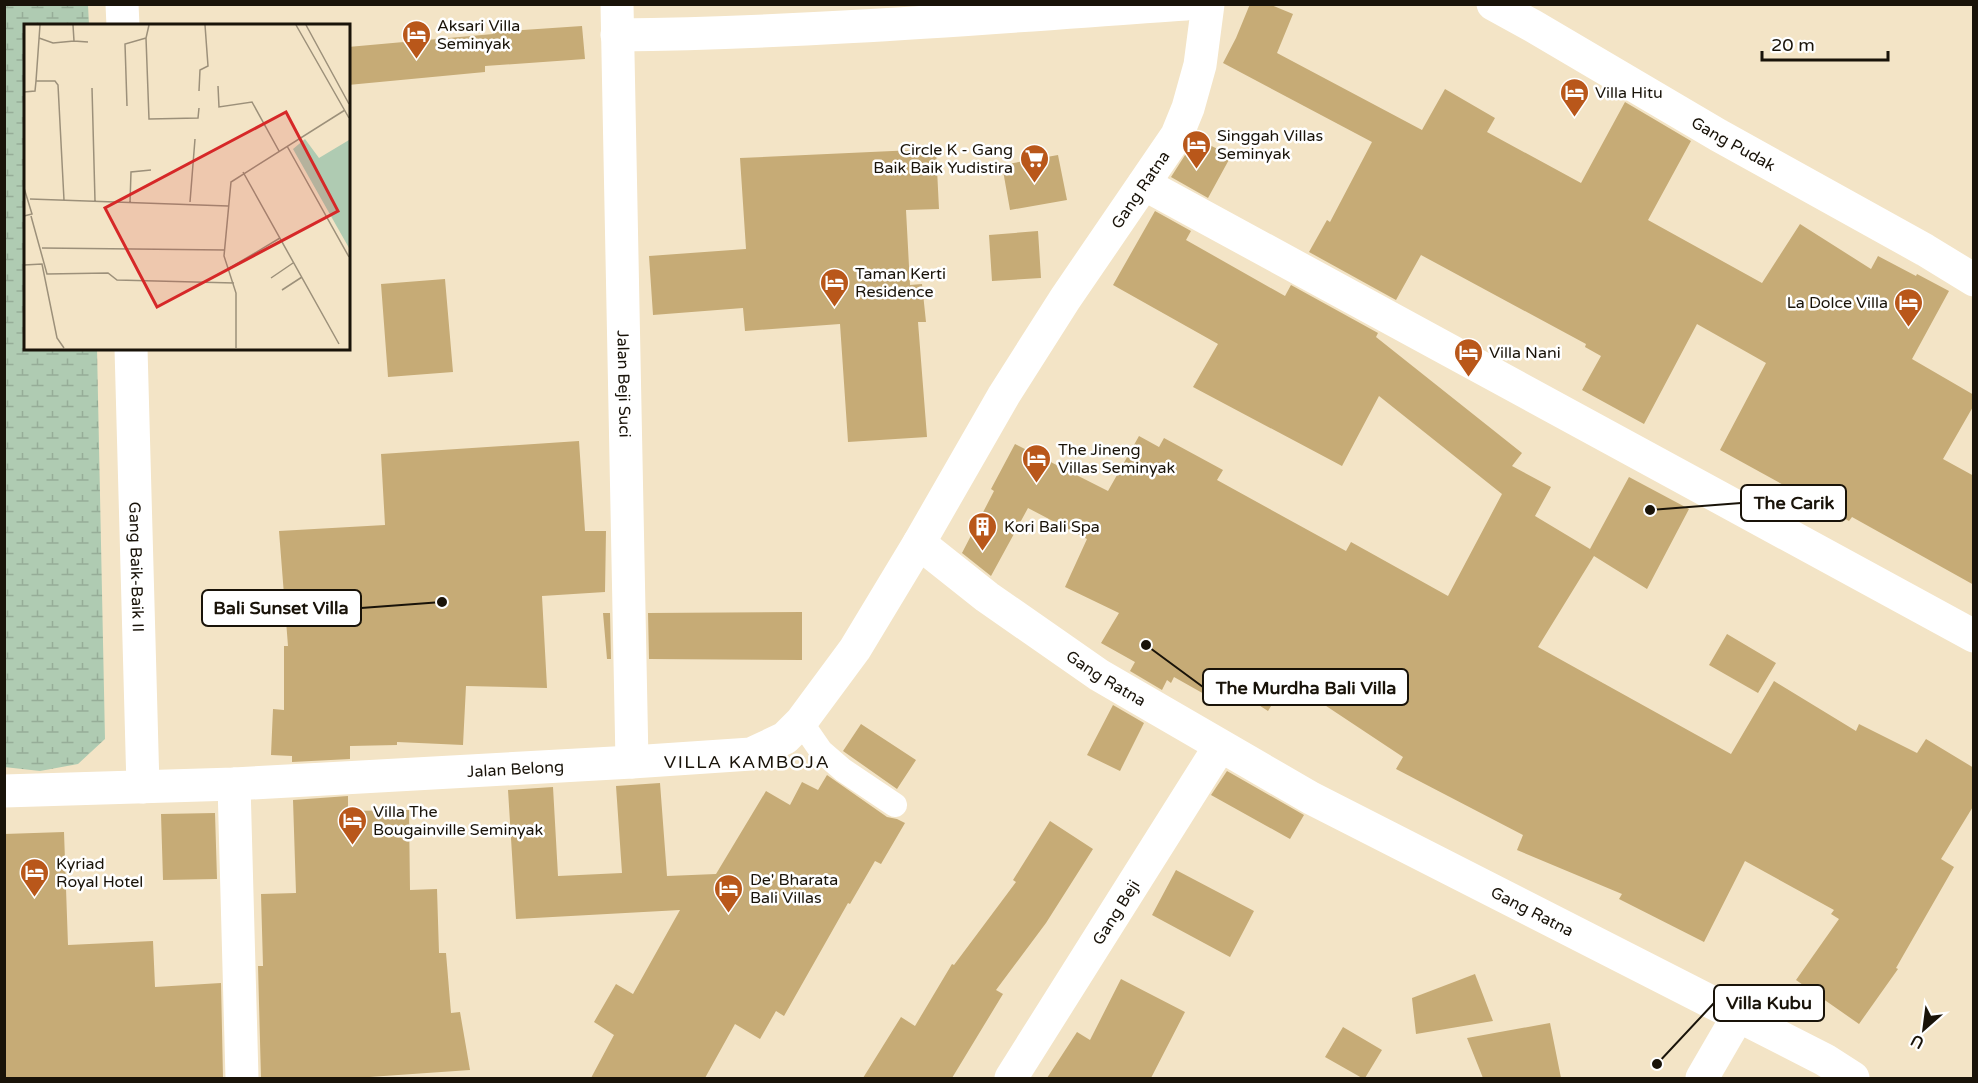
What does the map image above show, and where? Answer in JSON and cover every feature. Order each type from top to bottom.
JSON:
[{"type":"street","points":[[122,4],[123,24]]},
{"type":"street","points":[[617,20],[804,29],[1186,4]]},
{"type":"street","name":"Gang Ratna","points":[[1208,4],[1200,65],[1188,108],[1177,135],[1065,299],[1004,395],[919,543],[987,597],[1099,675],[1220,746],[1311,798],[1825,1060],[1853,1078]]},
{"type":"street","name":"Gang Pudak","points":[[1493,4],[1974,280]]},
{"type":"street","name":"Jalan Beji Suci","points":[[617,20],[632,762]]},
{"type":"street","points":[[1144,184],[1974,636]]},
{"type":"street","name":"Gang Baik-Baik II","points":[[131,350],[142,787]]},
{"type":"street","name":"Jalan Belong","points":[[4,791],[234,784],[751,754],[785,738],[801,722],[855,649],[919,543]]},
{"type":"street","name":"Gang Beji","points":[[1011,1078],[1220,746]]},
{"type":"street","points":[[234,784],[242,1078]]},
{"type":"street","points":[[1702,1078],[1738,1016]]},
{"type":"lane","points":[[801,722],[821,751],[843,770],[895,804]]},
{"type":"green space","points":[[5,4],[88,5],[89,24],[24,24],[24,350],[97,350],[105,739],[78,764],[40,771],[4,767]]},
{"type":"building","points":[[1250,4],[1269,4],[1293,14],[1277,53],[1422,130],[1445,89],[1495,118],[1487,132],[1581,183],[1625,102],[1691,141],[1648,220],[1762,283],[1800,224],[1871,269],[1878,256],[1949,291],[1912,359],[1974,395],[1974,405],[1943,459],[1974,476],[1974,585],[1852,517],[1849,521],[1720,450],[1766,363],[1697,324],[1644,424],[1582,390],[1601,356],[1585,347],[1586,344],[1421,255],[1396,300],[1309,252],[1327,220],[1330,222],[1372,142],[1223,63]]},
{"type":"building","points":[[582,26],[585,59],[485,66],[485,72],[350,85],[350,47],[493,34],[493,32]]},
{"type":"building","name":"Singgah Villas Seminyak","points":[[1196,138],[1231,156],[1208,198],[1171,177]]},
{"type":"building","points":[[936,149],[939,209],[906,210],[910,285],[922,284],[926,322],[918,322],[927,437],[848,442],[840,324],[745,331],[743,308],[653,315],[649,256],[746,249],[740,158]]},
{"type":"building","name":"Circle K - Gang Baik Baik Yudistira","points":[[1058,155],[1067,200],[1010,210],[1002,165]]},
{"type":"building","points":[[1155,211],[1191,231],[1186,240],[1285,296],[1291,285],[1378,333],[1376,337],[1522,453],[1512,466],[1551,487],[1535,516],[1590,549],[1629,477],[1689,509],[1647,589],[1594,556],[1538,647],[1731,754],[1774,681],[1856,731],[1859,724],[1917,753],[1926,739],[1974,768],[1974,805],[1941,859],[1954,867],[1896,968],[1898,969],[1859,1024],[1796,980],[1839,919],[1831,914],[1834,910],[1745,861],[1704,942],[1619,899],[1622,894],[1517,850],[1523,835],[1396,769],[1403,757],[1287,680],[1268,711],[1223,682],[1213,699],[1174,677],[1171,683],[1167,680],[1162,690],[1130,671],[1135,662],[1101,643],[1119,613],[1065,587],[1087,539],[1028,508],[991,576],[962,553],[994,491],[991,489],[1015,444],[1108,491],[1139,436],[1159,447],[1164,438],[1223,470],[1217,480],[1346,551],[1351,542],[1448,596],[1502,494],[1379,396],[1342,466],[1193,387],[1218,344],[1113,285]]},
{"type":"building","points":[[1038,231],[1041,278],[992,281],[989,235]]},
{"type":"building","points":[[445,279],[453,372],[388,377],[381,284]]},
{"type":"building","points":[[579,441],[585,531],[606,531],[605,592],[542,596],[547,688],[466,686],[463,745],[397,742],[397,745],[350,746],[350,759],[292,762],[292,756],[271,755],[273,709],[284,710],[284,646],[288,646],[279,531],[385,525],[381,454]]},
{"type":"building","points":[[802,612],[802,660],[649,659],[648,613]]},
{"type":"building","points":[[603,613],[610,613],[611,659],[607,659]]},
{"type":"building","points":[[1727,634],[1776,663],[1758,693],[1709,665]]},
{"type":"building","points":[[1113,705],[1144,723],[1120,771],[1087,755]]},
{"type":"building","points":[[861,724],[916,760],[897,789],[843,751]]},
{"type":"building","points":[[1227,771],[1304,815],[1290,839],[1211,795]]},
{"type":"building","points":[[827,775],[887,817],[905,823],[881,864],[875,861],[850,904],[848,903],[784,1016],[776,1011],[760,1039],[735,1024],[705,1078],[591,1078],[614,1035],[594,1022],[616,984],[633,994],[680,910],[516,919],[508,790],[553,787],[558,876],[622,873],[616,786],[660,783],[667,876],[716,874],[766,791],[790,805],[802,782],[818,790]]},
{"type":"building","points":[[348,796],[348,811],[409,810],[410,890],[437,889],[439,953],[446,953],[451,1013],[460,1012],[470,1070],[355,1078],[261,1078],[258,966],[263,966],[261,894],[296,893],[293,800]]},
{"type":"building","points":[[215,813],[217,879],[163,880],[161,814]]},
{"type":"building","points":[[1050,821],[1093,849],[1046,923],[996,990],[1003,994],[952,1078],[863,1078],[901,1017],[915,1026],[952,964],[954,965],[1016,882],[1013,880]]},
{"type":"building","points":[[64,832],[68,945],[153,941],[155,987],[221,983],[223,1078],[4,1078],[4,834]]},
{"type":"building","points":[[1176,870],[1254,911],[1230,957],[1152,915]]},
{"type":"building","points":[[1475,974],[1493,1021],[1416,1034],[1412,998]]},
{"type":"building","points":[[1121,979],[1185,1012],[1151,1078],[1047,1078],[1077,1032],[1090,1040]]},
{"type":"building","points":[[1550,1023],[1561,1078],[1483,1078],[1467,1038]]},
{"type":"building","points":[[1343,1027],[1382,1050],[1365,1078],[1325,1057]]},
{"type":"place","name":"Aksari Villa Seminyak","points":[[416,60]]},
{"type":"place","name":"Villa Hitu","points":[[1574,118]]},
{"type":"place","name":"Singgah Villas Seminyak","points":[[1196,170]]},
{"type":"place","name":"Circle K - Gang Baik Baik Yudistira","points":[[1034,184]]},
{"type":"place","name":"Taman Kerti Residence","points":[[834,308]]},
{"type":"place","name":"La Dolce Villa","points":[[1909,328]]},
{"type":"place","name":"Villa Nani","points":[[1468,378]]},
{"type":"place","name":"The Jineng Villas Seminyak","points":[[1037,484]]},
{"type":"place","name":"The Carik","points":[[1650,510]]},
{"type":"place","name":"Kori Bali Spa","points":[[983,552]]},
{"type":"place","name":"Bali Sunset Villa","points":[[442,602]]},
{"type":"place","name":"The Murdha Bali Villa","points":[[1146,645]]},
{"type":"place","name":"Villa The Bougainville Seminyak","points":[[352,846]]},
{"type":"place","name":"Kyriad Royal Hotel","points":[[35,898]]},
{"type":"place","name":"De' Bharata Bali Villas","points":[[729,914]]},
{"type":"place","name":"Villa Kubu","points":[[1657,1064]]},
{"type":"district","name":"VILLA KAMBOJA","points":[[747,762]]}]
